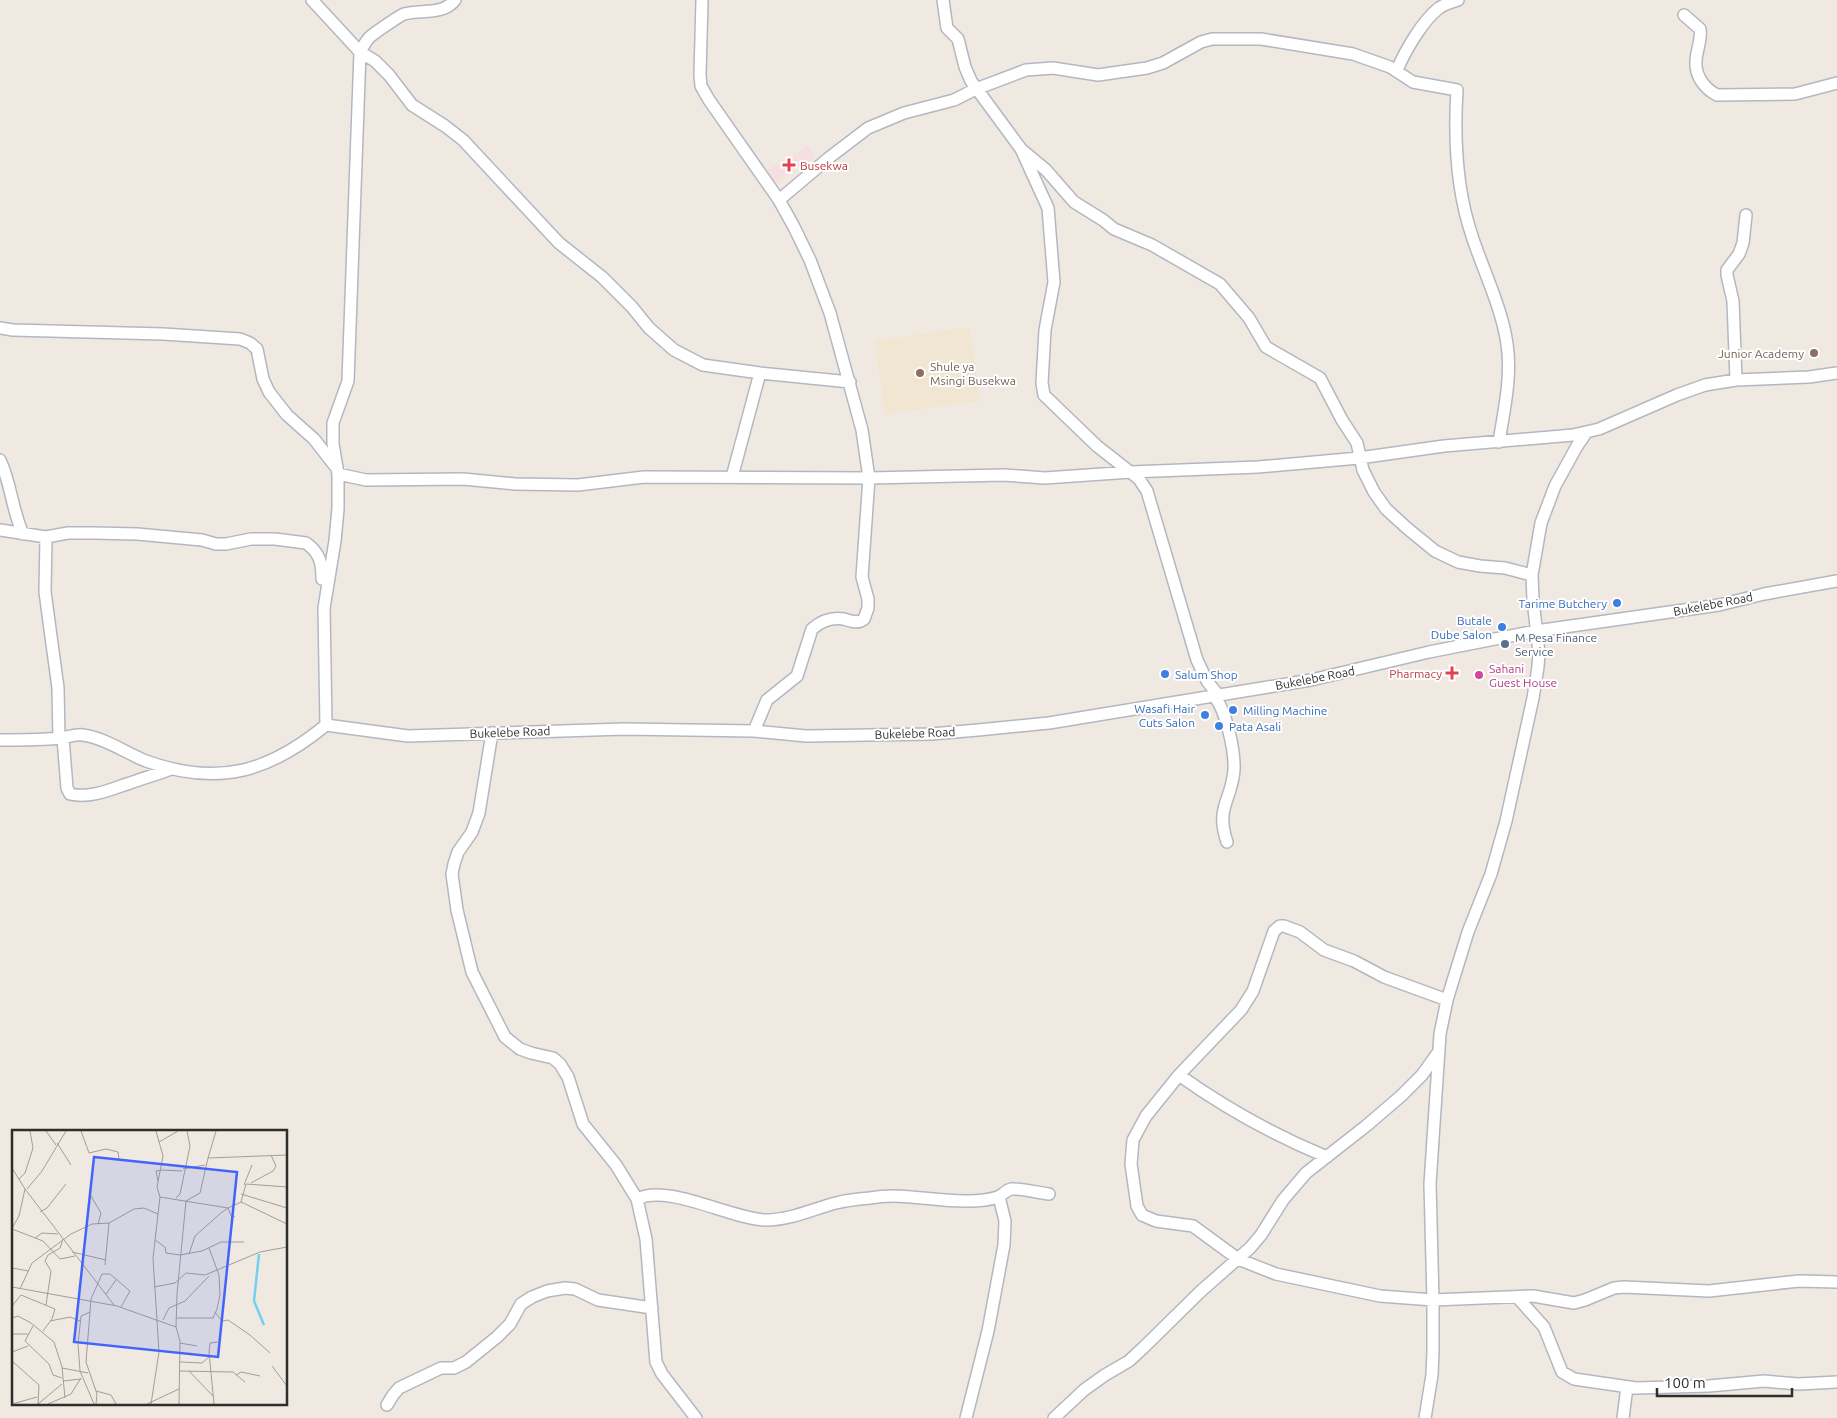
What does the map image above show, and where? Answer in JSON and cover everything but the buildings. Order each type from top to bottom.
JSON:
[{"type":"street","points":[[312,0],[360,52],[375,60],[412,105],[463,140],[559,243],[602,277],[632,307],[649,328],[674,350],[702,365],[850,382]]},
{"type":"street","points":[[0,740],[61,738],[84,735],[171,769],[226,774],[247,770],[270,762],[303,744],[326,725],[324,608],[335,541],[338,509],[333,423],[348,381],[360,52],[370,36],[395,18],[403,14],[441,10],[449,6],[454,0]]},
{"type":"street","points":[[702,0],[701,86],[779,200],[798,235],[824,295],[862,430],[869,478],[862,577],[868,599],[867,613],[861,621],[856,622],[836,618],[818,624],[812,629],[797,676],[767,700],[754,731]]},
{"type":"street","points":[[942,0],[948,28],[958,40],[967,74],[1021,149],[1046,170],[1074,202],[1103,220],[1114,230],[1152,245],[1220,284],[1249,318],[1266,347],[1320,378],[1342,420],[1357,443],[1359,458],[1367,480],[1386,509],[1435,551],[1458,562],[1505,568],[1532,574]]},
{"type":"street","points":[[1397,70],[1403,57],[1432,13],[1444,5],[1458,0]]},
{"type":"street","points":[[1684,15],[1700,29],[1701,37],[1696,62],[1697,71],[1708,90],[1717,95],[1795,94],[1837,83]]},
{"type":"street","points":[[779,200],[868,128],[904,113],[954,100],[1013,74],[1039,68],[1064,69],[1098,75],[1146,68],[1171,59],[1206,40],[1220,38],[1282,41],[1370,59],[1397,70],[1413,82],[1457,90],[1456,144],[1465,213],[1491,286],[1507,343],[1508,371],[1499,442]]},
{"type":"street","points":[[1021,149],[1043,197],[1050,219],[1054,282],[1044,330],[1042,383],[1044,395],[1096,446],[1139,479],[1147,491],[1197,660],[1222,708],[1234,770],[1222,816],[1227,842]]},
{"type":"street","points":[[1736,380],[1733,300],[1727,270],[1739,254],[1743,243],[1746,215]]},
{"type":"street","points":[[0,328],[240,339],[250,343],[257,349],[263,379],[269,392],[287,415],[314,439],[337,470],[366,480],[463,480],[515,484],[578,484],[644,477],[732,476],[869,478],[1004,475],[1045,478],[1131,472],[1258,467],[1359,458],[1444,446],[1586,433],[1691,389],[1714,383],[1736,380],[1809,377],[1837,373]]},
{"type":"street","points":[[732,476],[760,373]]},
{"type":"street","points":[[1425,1418],[1432,1375],[1433,1300],[1430,1184],[1437,1054],[1446,1000],[1468,932],[1491,874],[1512,797],[1536,680],[1539,652],[1532,574],[1541,522],[1547,505],[1569,460],[1586,433]]},
{"type":"street","points":[[0,460],[8,480],[17,522],[23,534]]},
{"type":"street","points":[[0,530],[46,537],[68,533],[94,532],[182,538],[202,540],[216,544],[251,539],[275,539],[306,543],[320,558],[323,586],[326,592]]},
{"type":"street","points":[[46,537],[45,592],[58,688],[67,788],[70,794],[94,794],[171,769]]},
{"type":"street","name":"Bukelebe Road","points":[[326,725],[408,736],[624,729],[754,731],[806,736],[931,734],[1049,724],[1311,680],[1429,652],[1536,631],[1719,605],[1782,590],[1837,581]]},
{"type":"street","points":[[492,733],[479,813],[472,832],[458,852],[452,874],[457,910],[472,972],[506,1037],[513,1044],[531,1053],[553,1058],[560,1064],[568,1076],[583,1124],[616,1165],[637,1199],[646,1239],[655,1355],[658,1367],[696,1418]]},
{"type":"street","points":[[1446,1000],[1384,977],[1359,963],[1336,956],[1300,932],[1282,926],[1274,931],[1252,991],[1241,1010],[1179,1075],[1146,1116],[1132,1140],[1130,1164],[1137,1206],[1140,1213],[1146,1218],[1193,1226],[1238,1258],[1264,1269],[1292,1278],[1380,1296],[1433,1300],[1539,1296],[1574,1303],[1614,1288],[1624,1287],[1709,1291],[1799,1282],[1837,1282]]},
{"type":"street","points":[[1054,1418],[1084,1390],[1129,1361],[1144,1348],[1201,1290],[1261,1235],[1283,1200],[1306,1173],[1401,1096],[1422,1075],[1437,1054]]},
{"type":"street","points":[[1179,1075],[1198,1089],[1268,1131],[1326,1157]]},
{"type":"street","points":[[637,1199],[644,1195],[676,1196],[745,1216],[769,1220],[798,1215],[838,1203],[875,1197],[906,1196],[960,1201],[999,1197],[1006,1191],[1013,1189],[1049,1194]]},
{"type":"street","points":[[966,1418],[988,1331],[1004,1245],[1005,1221],[999,1197]]},
{"type":"street","points":[[387,1405],[392,1395],[399,1388],[441,1368],[454,1368],[466,1362],[510,1324],[521,1304],[547,1291],[565,1288],[575,1289],[598,1300],[652,1308]]},
{"type":"street","points":[[1518,1298],[1544,1327],[1557,1362],[1566,1375],[1574,1379],[1627,1387],[1648,1388],[1709,1386],[1764,1381],[1798,1384],[1837,1382]]},
{"type":"street","points":[[1624,1418],[1627,1387]]},
{"type":"shaded area","name":"Busekwa","points":[[808,146],[815,158],[770,185],[763,173]]},
{"type":"shaded area","points":[[970,327],[980,401],[885,414],[875,341]]},
{"type":"place","name":"Busekwa","points":[[789,165]]},
{"type":"place","name":"Junior Academy","points":[[1814,353]]},
{"type":"place","name":"Shule ya Msingi Busekwa","points":[[920,373]]},
{"type":"place","name":"Tarime Butchery","points":[[1617,603]]},
{"type":"place","name":"Butale Dube Salon","points":[[1502,627]]},
{"type":"place","name":"M Pesa Finance Service","points":[[1505,644]]},
{"type":"place","name":"Pharmacy","points":[[1452,673]]},
{"type":"place","name":"Salum Shop","points":[[1165,674]]},
{"type":"place","name":"Sahani Guest House","points":[[1479,675]]},
{"type":"place","name":"Milling Machine","points":[[1233,710]]},
{"type":"place","name":"Wasafi Hair Cuts Salon","points":[[1205,715]]},
{"type":"place","name":"Pata Asali","points":[[1219,726]]}]
